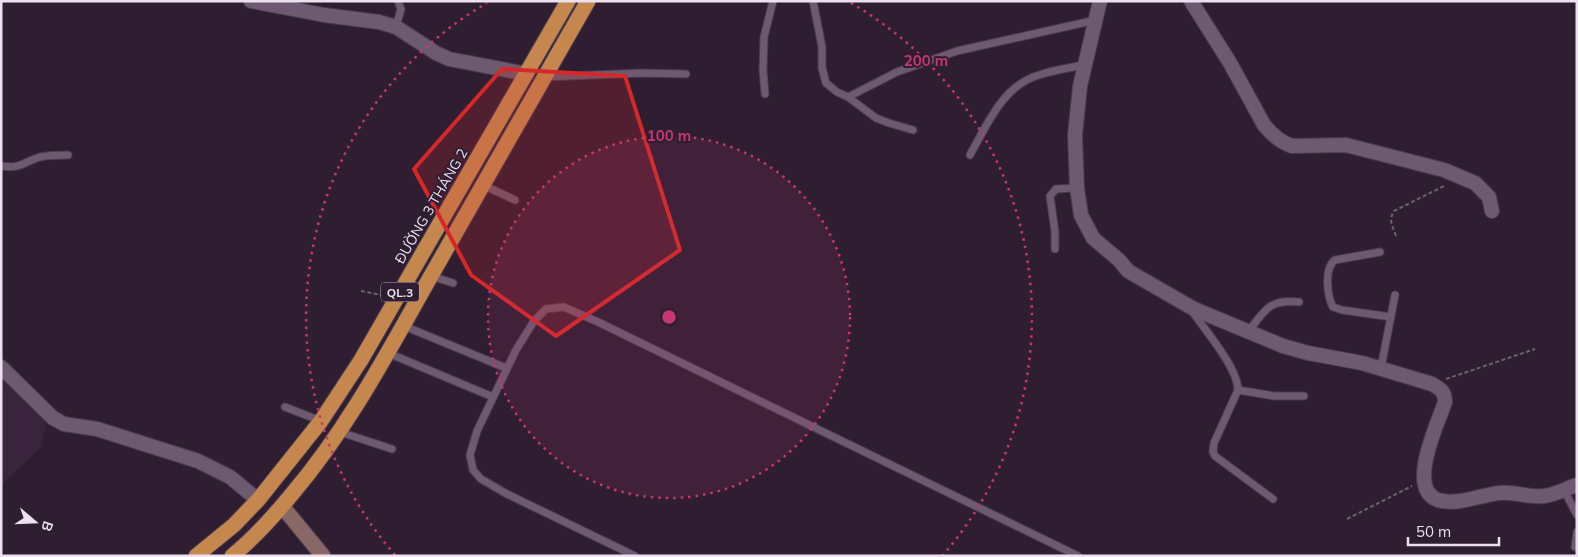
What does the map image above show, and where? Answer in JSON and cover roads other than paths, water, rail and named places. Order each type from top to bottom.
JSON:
[{"type":"highway","name":"ĐƯỜNG 3 THÁNG 2","points":[[196,556],[234,524],[258,500],[321,421],[361,360],[568,1]]},
{"type":"highway","name":"QL.3","points":[[232,556],[282,506],[340,432],[404,326],[588,1]]},
{"type":"highway","points":[[258,500],[270,519]]},
{"type":"street","points":[[251,1],[324,15],[379,22],[396,27],[449,60],[527,74]]},
{"type":"street","points":[[1100,1],[1084,66],[1075,135],[1077,188],[1081,215],[1093,238],[1119,260],[1128,271],[1189,307],[1282,346],[1381,368],[1432,384],[1444,392],[1445,402],[1424,465],[1423,480],[1427,491],[1439,500],[1455,501],[1512,492],[1544,496],[1570,487]]},
{"type":"street","points":[[1191,1],[1230,63],[1264,125],[1269,132],[1284,143],[1292,146],[1346,145],[1456,174],[1475,183],[1484,190],[1489,197],[1492,211]]},
{"type":"street","points":[[1,367],[53,418],[64,424],[97,429],[198,461],[230,477],[258,500]]},
{"type":"street","points":[[282,506],[323,556]]},
{"type":"lane","points":[[396,27],[401,9],[398,1]]},
{"type":"lane","points":[[765,94],[763,70],[764,37],[773,1]]},
{"type":"lane","points":[[813,1],[822,47],[822,68],[826,83],[876,118],[889,124],[913,130]]},
{"type":"lane","points":[[848,98],[898,72],[957,52],[1096,20]]},
{"type":"lane","points":[[970,155],[989,121],[1011,90],[1037,75],[1084,66]]},
{"type":"lane","points":[[544,77],[641,73],[686,74]]},
{"type":"lane","points":[[1,166],[24,165],[39,158],[55,154],[68,156]]},
{"type":"lane","points":[[483,185],[515,200]]},
{"type":"lane","points":[[1055,249],[1055,232],[1050,196],[1056,189],[1077,188]]},
{"type":"lane","points":[[1380,252],[1335,260],[1330,263],[1327,271],[1330,302],[1333,307],[1342,310],[1391,317]]},
{"type":"lane","points":[[431,276],[453,283]]},
{"type":"lane","points":[[1381,368],[1395,295]]},
{"type":"lane","points":[[1248,332],[1264,311],[1272,305],[1284,300],[1299,302]]},
{"type":"lane","points":[[1189,307],[1236,377],[1238,390],[1214,443],[1213,452],[1215,456],[1273,499]]},
{"type":"lane","points":[[635,556],[507,494],[481,479],[473,470],[470,456],[477,431],[506,368],[534,322],[546,309],[564,308],[598,322],[1078,556]]},
{"type":"lane","points":[[404,326],[506,368]]},
{"type":"lane","points":[[388,353],[493,397]]},
{"type":"lane","points":[[1238,390],[1282,396],[1304,396]]},
{"type":"lane","points":[[285,407],[321,421]]},
{"type":"lane","points":[[340,432],[392,450]]},
{"type":"lane","points":[[1570,487],[1577,515]]},
{"type":"lane","points":[[1575,546],[1577,532]]}]
